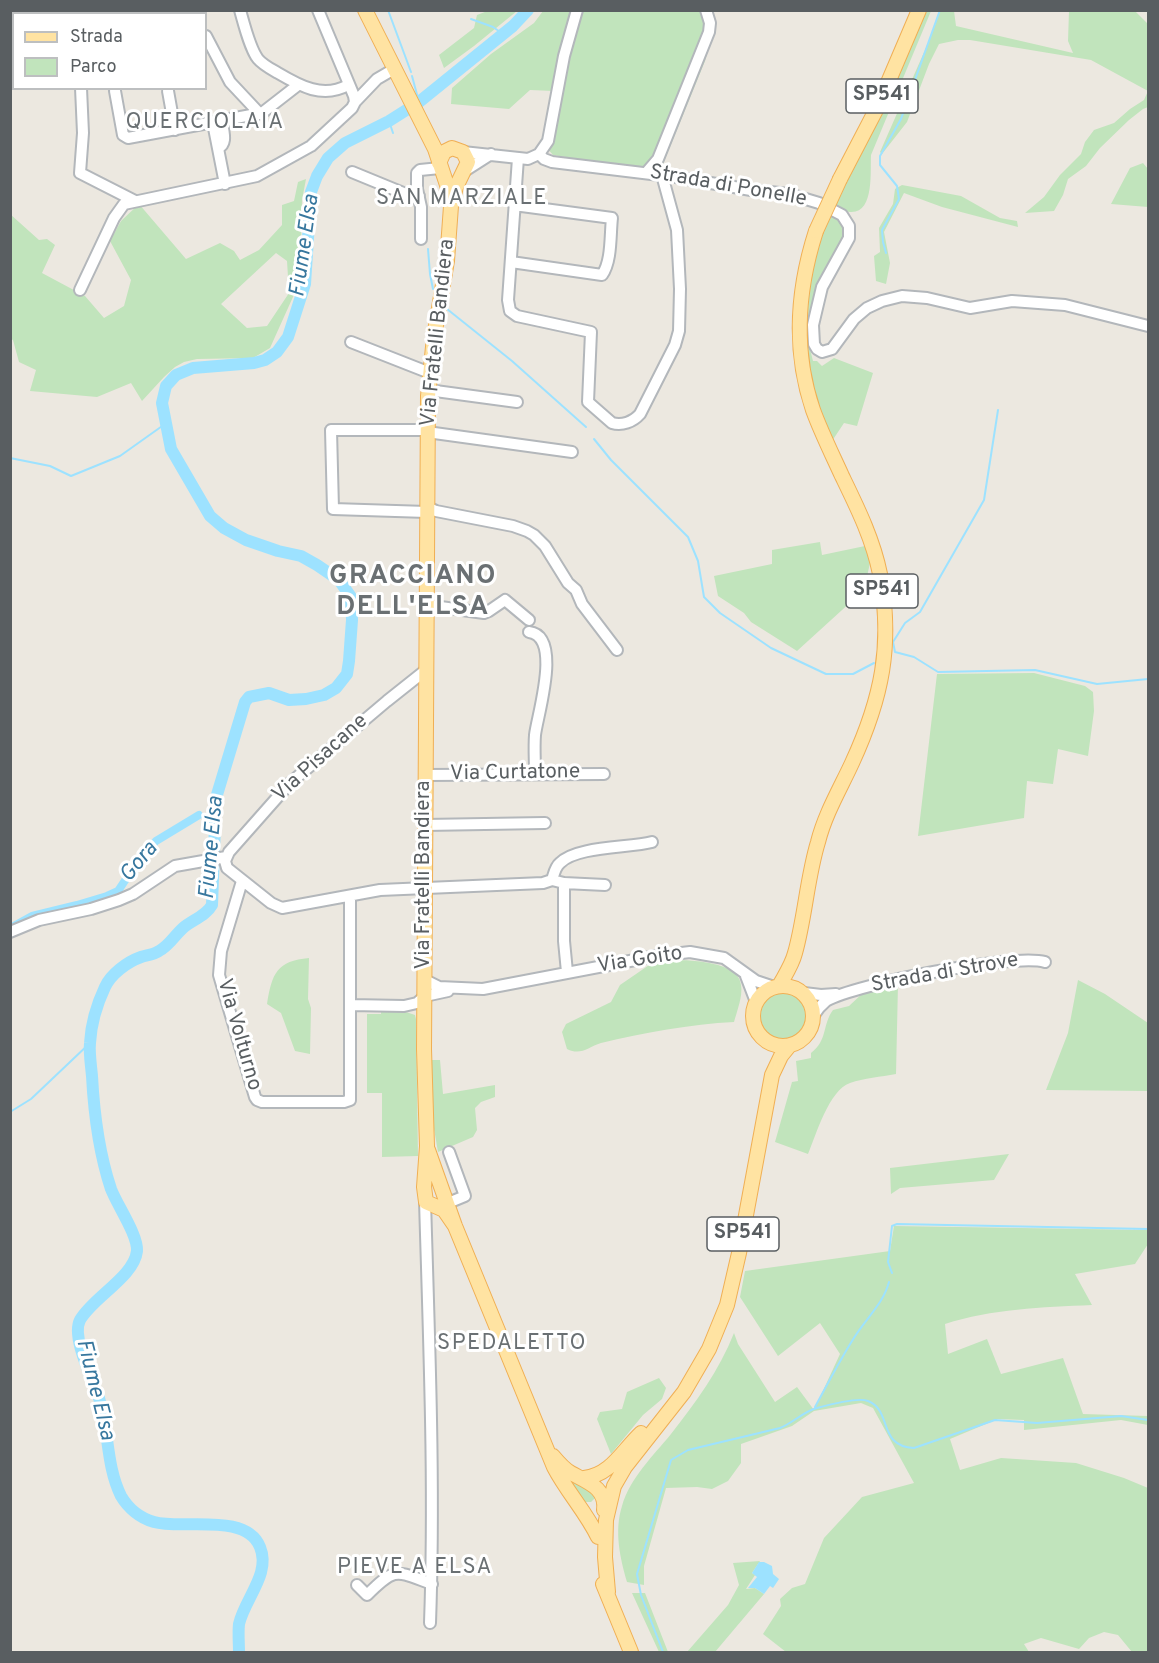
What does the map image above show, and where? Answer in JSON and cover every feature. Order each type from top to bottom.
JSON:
[{"type":"main road","points":[[365,10],[374,28]]},
{"type":"main road","points":[[370,10],[374,28]]},
{"type":"main road","name":"SP541","points":[[602,1538],[612,1492],[618,1476],[682,1396],[709,1349],[730,1294],[772,1075],[771,1054],[753,1019],[756,1002],[766,991],[776,986],[788,971],[795,953],[818,841],[874,709],[881,685],[885,649],[882,591],[875,554],[815,414],[802,366],[799,327],[801,292],[806,263],[816,231],[878,106],[919,10]]},
{"type":"main road","name":"Via Fratelli Bandiera","points":[[374,28],[394,76],[424,129],[441,167],[451,206]]},
{"type":"main road","points":[[424,129],[442,144],[460,150]]},
{"type":"main road","points":[[460,150],[444,152],[441,167],[454,177],[464,172]]},
{"type":"main road","name":"Via Fratelli Bandiera","points":[[460,150],[468,158],[451,206],[447,261],[428,390],[424,1016],[427,1146],[424,1181],[455,1226],[554,1467],[574,1500],[602,1538]]},
{"type":"main road","name":"SP541","points":[[772,1075],[781,1056],[790,1045],[800,1041],[807,1034],[814,1015],[810,1001],[802,992],[796,969],[795,953]]},
{"type":"main road","points":[[776,986],[786,985],[802,992]]},
{"type":"main road","points":[[766,1041],[790,1045]]},
{"type":"main road","name":"Via Fratelli Bandiera","points":[[427,1146],[438,1178],[438,1202]]},
{"type":"main road","points":[[424,1181],[432,1177],[438,1178]]},
{"type":"main road","name":"SP541","points":[[632,1653],[599,1564],[603,1497],[616,1468],[688,1384]]},
{"type":"main road","points":[[584,1478],[598,1475],[609,1469],[637,1436],[658,1417]]},
{"type":"main road","name":"Via Fratelli Bandiera","points":[[547,1447],[566,1469],[595,1486],[603,1497]]},
{"type":"main road","points":[[574,1500],[587,1504],[594,1503],[603,1497],[619,1470],[632,1458]]},
{"type":"street","points":[[240,10],[259,60],[298,85],[326,92],[348,85]]},
{"type":"street","points":[[318,10],[356,102]]},
{"type":"street","points":[[460,150],[518,158],[532,158],[540,154],[549,138],[564,56],[577,10]]},
{"type":"street","points":[[646,173],[658,159],[709,32],[710,21],[706,10]]},
{"type":"street","points":[[207,38],[230,82],[260,114]]},
{"type":"street","points":[[80,290],[116,213],[124,204],[260,175],[307,148],[341,118],[377,79],[394,76]]},
{"type":"street","points":[[115,90],[125,138],[260,114],[269,110],[298,85]]},
{"type":"street","points":[[81,90],[83,133],[80,173],[135,201]]},
{"type":"street","points":[[168,91],[175,130]]},
{"type":"street","points":[[217,122],[224,142],[218,148],[225,184]]},
{"type":"street","points":[[464,172],[491,154]]},
{"type":"street","name":"Strada di Ponelle","points":[[540,154],[544,159],[552,162],[662,175],[795,195],[819,203],[846,219],[850,228],[849,238],[822,287],[815,310],[813,341],[816,348],[822,352],[832,349],[854,319],[864,310],[882,301],[902,296],[927,298],[970,308],[1016,301],[1059,304],[1149,326]]},
{"type":"street","points":[[518,158],[508,300],[511,312],[519,316],[591,332],[589,404],[614,424],[627,423],[639,416],[679,334],[680,289],[677,237],[674,214],[662,175]]},
{"type":"street","points":[[421,238],[418,171],[441,167]]},
{"type":"street","points":[[352,172],[408,195],[419,196]]},
{"type":"street","points":[[511,262],[600,275],[604,271],[609,249],[612,218],[514,205]]},
{"type":"street","points":[[351,342],[430,373]]},
{"type":"street","points":[[428,390],[517,402]]},
{"type":"street","points":[[572,452],[427,431],[331,430],[333,509],[436,511],[507,525],[531,533],[545,546],[568,583],[576,590],[582,604],[617,650]]},
{"type":"street","points":[[426,604],[484,613],[505,600],[529,620]]},
{"type":"street","points":[[529,632],[537,633],[546,659],[545,688],[535,734],[535,773]]},
{"type":"street","name":"Via Pisacane","points":[[222,858],[290,783],[387,700],[426,670]]},
{"type":"street","name":"Via Curtatone","points":[[425,775],[604,774]]},
{"type":"street","points":[[425,825],[545,823]]},
{"type":"street","points":[[552,880],[559,864],[570,857],[599,849],[652,842]]},
{"type":"street","points":[[10,932],[44,919],[115,902],[133,894],[172,867],[222,858],[226,867],[242,881],[282,908],[375,890],[543,884],[552,880],[564,883],[605,885]]},
{"type":"street","name":"Via Volturno","points":[[242,881],[222,951],[219,975],[256,1098],[259,1101],[349,1101],[351,1005]]},
{"type":"street","name":"Via Goito","points":[[564,883],[564,941],[567,972]]},
{"type":"street","points":[[350,896],[351,1005],[404,1006],[415,1009],[424,1016]]},
{"type":"street","name":"Via Goito","points":[[425,980],[435,987],[486,989],[567,972],[690,952],[724,958],[756,981],[776,986]]},
{"type":"street","name":"Strada di Strove","points":[[802,992],[821,995],[845,993],[982,964],[1025,960],[1045,962]]},
{"type":"street","points":[[745,973],[753,989],[756,1002]]},
{"type":"street","name":"Via Goito","points":[[404,1006],[417,1003],[425,996],[457,989]]},
{"type":"street","name":"Strada di Strove","points":[[814,1015],[828,1000],[845,993]]},
{"type":"street","points":[[430,1623],[432,1584],[429,1288],[438,1202],[465,1196],[449,1152]]},
{"type":"street","points":[[357,1585],[367,1595],[387,1576],[398,1573],[432,1584]]},
{"type":"green space","points":[[56,10],[203,10],[204,12],[55,12]]},
{"type":"green space","points":[[490,10],[517,11],[444,68],[439,55],[474,28],[477,15]]},
{"type":"green space","points":[[543,11],[700,11],[713,34],[705,61],[661,169],[635,168],[553,155],[547,148],[554,91],[530,90],[509,109],[451,104],[452,88],[491,54],[534,23]]},
{"type":"green space","points":[[925,11],[931,11],[871,155],[871,180],[867,199],[858,211],[846,211],[834,204]]},
{"type":"green space","points":[[940,11],[954,11],[956,26],[1073,53],[1068,41],[1069,11],[1135,11],[1148,24],[1148,91],[1091,60],[970,40],[939,44],[907,122],[882,154],[880,152]]},
{"type":"green space","points":[[1148,91],[1148,107],[1129,120],[1100,148],[1086,166],[1068,179],[1063,195],[1054,211],[1025,213],[1044,197],[1060,175],[1081,154],[1085,142],[1094,130],[1114,123],[1144,100]]},
{"type":"green space","points":[[1143,163],[1148,169],[1148,207],[1111,204],[1130,168]]},
{"type":"green space","points":[[306,179],[302,200],[297,288],[270,348],[253,358],[197,359],[184,362],[164,377],[142,401],[131,383],[97,397],[30,391],[36,370],[19,362],[11,339],[10,214],[39,240],[47,239],[55,245],[42,273],[85,296],[104,318],[124,306],[131,280],[110,241],[121,221],[139,204],[186,259],[220,243],[234,251],[240,260],[259,250],[282,225],[282,205],[294,201],[298,182]],"holes":[[[276,253],[287,261],[289,293],[267,326],[247,328],[221,304]]]},
{"type":"green space","points":[[902,185],[961,196],[1000,218],[1017,221],[1018,227],[942,207],[904,193],[884,232],[890,263],[886,284],[876,281],[874,256],[880,252],[879,228],[893,204],[895,189]]},
{"type":"green space","points":[[829,213],[842,221],[846,233],[837,253],[819,281],[812,302],[807,337],[813,361],[817,361],[822,366],[834,358],[873,373],[857,426],[844,423],[832,441],[816,400],[810,376],[804,326],[811,266]]},
{"type":"green space","points":[[820,542],[822,555],[865,546],[870,563],[864,590],[797,651],[751,622],[744,613],[718,596],[714,576],[772,564],[772,550]]},
{"type":"green space","points":[[1034,673],[1085,686],[1093,692],[1094,711],[1088,756],[1058,749],[1053,784],[1027,781],[1024,818],[918,836],[937,674]]},
{"type":"green space","points":[[309,958],[310,1054],[295,1051],[281,1013],[267,1004],[271,984],[278,971],[290,962]]},
{"type":"green space","points":[[671,960],[712,964],[732,971],[738,977],[741,985],[734,1022],[650,1032],[601,1043],[576,1052],[567,1049],[562,1032],[566,1024],[611,1002],[620,985],[655,961]]},
{"type":"green space","points":[[1078,980],[1105,994],[1148,1023],[1148,1091],[1046,1090],[1068,1033]]},
{"type":"green space","points":[[898,984],[896,1074],[861,1080],[842,1087],[824,1114],[808,1154],[775,1142],[792,1082],[798,1081],[796,1061],[811,1058],[811,1053],[823,1038],[827,1021],[833,1010],[849,1006],[864,992]]},
{"type":"green space","points":[[779,991],[789,991],[802,998],[809,1011],[809,1021],[802,1034],[789,1041],[779,1041],[770,1037],[763,1030],[759,1021],[759,1011],[763,1002],[770,995]]},
{"type":"green space","points":[[381,1012],[406,1012],[415,1015],[418,1156],[382,1157],[382,1093],[367,1093],[367,1014],[381,1014]]},
{"type":"green space","points":[[431,1060],[440,1060],[443,1094],[495,1085],[495,1097],[481,1102],[475,1108],[477,1130],[473,1137],[438,1152],[432,1117]]},
{"type":"green space","points":[[1009,1154],[994,1180],[900,1188],[891,1194],[890,1168]]},
{"type":"green space","points":[[894,1226],[1148,1230],[1148,1244],[1135,1264],[1075,1274],[1092,1305],[999,1312],[945,1324],[948,1354],[987,1339],[1001,1374],[1063,1358],[1083,1414],[1148,1416],[1148,1425],[1121,1420],[1024,1430],[1024,1420],[998,1419],[950,1439],[960,1470],[1001,1458],[1076,1463],[1148,1488],[1148,1652],[1132,1652],[1118,1635],[1104,1632],[1089,1638],[1079,1649],[1041,1638],[1024,1644],[1029,1652],[786,1652],[763,1634],[781,1606],[780,1599],[792,1588],[805,1584],[824,1538],[862,1497],[914,1483],[873,1408],[861,1403],[814,1411],[792,1426],[741,1444],[741,1463],[728,1481],[712,1489],[666,1488],[644,1566],[644,1585],[627,1582],[620,1554],[618,1525],[630,1486],[706,1386],[734,1333],[738,1344],[775,1402],[797,1387],[814,1410],[840,1354],[820,1323],[778,1356],[740,1297],[745,1271],[890,1251]]},
{"type":"green space","points":[[659,1378],[666,1388],[662,1399],[643,1415],[611,1454],[597,1419],[600,1412],[622,1409],[627,1392]]},
{"type":"green space","points":[[563,1472],[582,1481],[596,1497],[591,1502],[585,1502]]},
{"type":"green space","points":[[760,1561],[746,1589],[755,1588],[764,1594],[715,1652],[687,1652],[728,1605],[739,1585],[733,1563]]},
{"type":"green space","points":[[632,1593],[645,1593],[668,1652],[659,1652]]},
{"type":"water","points":[[759,1562],[772,1566],[773,1574],[779,1579],[773,1588],[770,1586],[764,1594],[755,1588],[748,1588],[757,1577],[752,1573]]},
{"type":"waterway","name":"Gora","points":[[388,10],[411,72]]},
{"type":"waterway","name":"Fiume Elsa","points":[[239,1652],[239,1624],[262,1567],[263,1557],[260,1547],[253,1536],[241,1529],[212,1524],[154,1522],[139,1515],[127,1505],[116,1484],[99,1398],[80,1347],[78,1337],[80,1320],[86,1311],[129,1270],[137,1251],[131,1229],[111,1189],[103,1162],[94,1105],[90,1055],[91,1036],[99,1000],[111,978],[130,962],[163,949],[183,928],[203,915],[212,905],[216,798],[245,702],[249,697],[269,693],[289,700],[306,699],[324,695],[336,688],[347,674],[352,620],[351,597],[339,580],[317,565],[301,556],[246,540],[224,528],[210,516],[171,449],[162,403],[166,386],[176,375],[193,368],[254,363],[265,360],[277,352],[288,337],[305,284],[311,192],[328,158],[345,143],[389,121],[419,102],[513,26],[528,10]]},
{"type":"waterway","points":[[886,253],[882,230],[899,199],[897,186],[880,165],[880,156],[901,119],[940,10]]},
{"type":"waterway","points":[[471,19],[493,27],[503,34]]},
{"type":"waterway","name":"Gora","points":[[412,76],[419,102]]},
{"type":"waterway","points":[[389,121],[393,133]]},
{"type":"waterway","points":[[428,249],[433,289]]},
{"type":"waterway","points":[[447,309],[512,361],[586,427]]},
{"type":"waterway","points":[[998,410],[984,500],[920,612],[905,623],[893,642],[895,652],[914,657],[938,672],[1035,670],[1097,684],[1148,679]]},
{"type":"waterway","points":[[10,458],[50,466],[71,476],[120,456],[165,424]]},
{"type":"waterway","points":[[594,439],[611,460],[688,537],[698,561],[704,597],[720,613],[771,648],[826,674],[853,674],[874,663]]},
{"type":"waterway","name":"Gora","points":[[14,926],[32,916],[77,905],[118,891],[140,858],[156,841],[199,815]]},
{"type":"waterway","points":[[10,1112],[31,1099],[90,1043]]},
{"type":"waterway","points":[[892,1273],[888,1262],[892,1226],[897,1224],[1148,1229]]},
{"type":"waterway","points":[[815,1407],[852,1341],[878,1305],[889,1282]]},
{"type":"waterway","points":[[663,1652],[641,1595],[637,1574],[671,1460],[688,1450],[780,1428],[812,1410],[835,1403],[857,1400],[868,1401],[876,1406],[895,1441],[902,1446],[914,1448],[995,1420],[1037,1423],[1121,1416],[1148,1420]]},
{"type":"district","name":"QUERCIOLAIA","points":[[205,124]]},
{"type":"district","name":"SAN MARZIALE","points":[[462,200]]},
{"type":"district","name":"GRACCIANO DELL'ELSA","points":[[413,594]]},
{"type":"district","name":"SPEDALETTO","points":[[512,1345]]},
{"type":"district","name":"PIEVE A ELSA","points":[[415,1569]]}]
